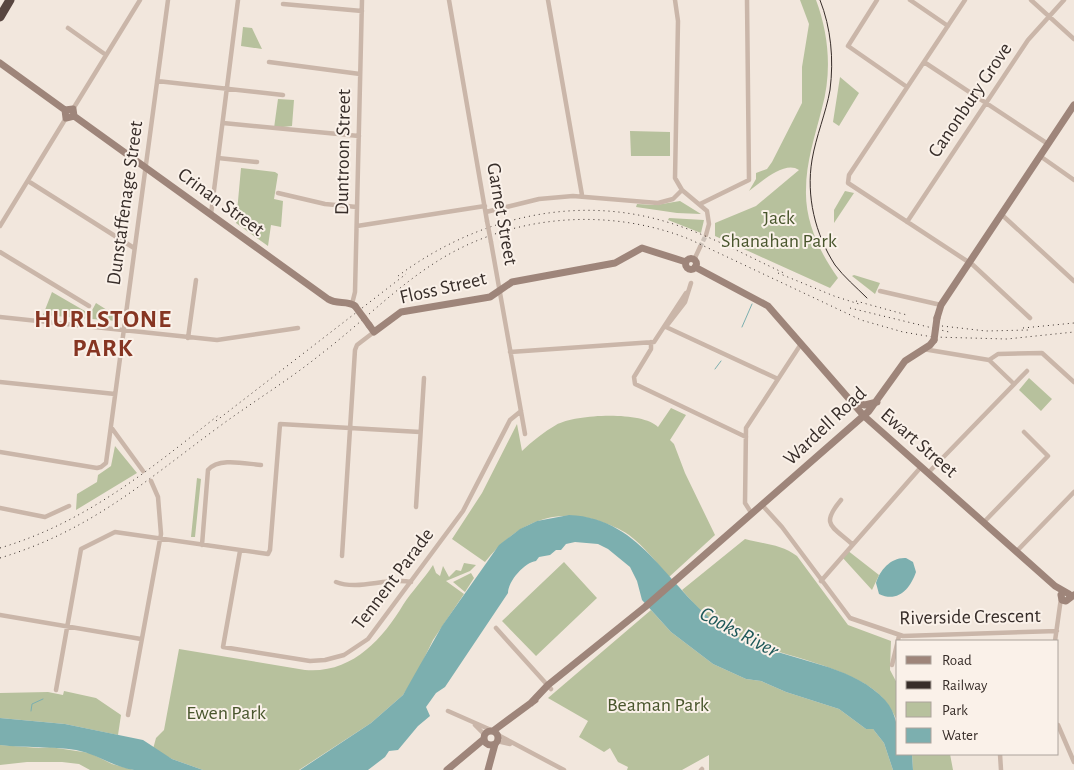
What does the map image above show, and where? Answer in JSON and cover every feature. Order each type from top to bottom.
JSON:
[{"type":"highway","points":[[0,17],[10,0]]},
{"type":"street","points":[[0,226],[140,0]]},
{"type":"street","name":"Dunstaffenage Street","points":[[0,452],[101,468],[106,463],[168,0]]},
{"type":"street","points":[[211,214],[238,0]]},
{"type":"street","name":"Duntroon Street","points":[[353,305],[357,226],[362,0]]},
{"type":"street","name":"Garnet Street","points":[[449,0],[525,434]]},
{"type":"street","points":[[548,0],[582,195]]},
{"type":"street","points":[[675,0],[678,22],[675,178],[682,190],[707,211],[709,220],[706,235]]},
{"type":"street","points":[[700,204],[745,183],[750,176],[746,0]]},
{"type":"street","points":[[877,0],[848,44],[849,48],[907,86]]},
{"type":"street","points":[[910,0],[948,26]]},
{"type":"street","points":[[965,0],[849,175],[848,182],[969,263],[1030,318]]},
{"type":"street","points":[[1031,0],[1074,39]]},
{"type":"street","name":"Canonbury Grove","points":[[907,222],[1028,40],[1064,0]]},
{"type":"street","points":[[283,4],[362,11]]},
{"type":"street","points":[[68,28],[106,55]]},
{"type":"street","points":[[269,62],[360,74]]},
{"type":"street","points":[[924,62],[1048,144]]},
{"type":"street","name":"Crinan Street","points":[[0,63],[332,301],[353,305]]},
{"type":"street","points":[[157,81],[283,95]]},
{"type":"street","name":"Wardell Road","points":[[447,770],[492,738],[548,685],[645,607],[864,416],[877,402],[905,360],[934,340],[941,305],[1074,105]]},
{"type":"street","points":[[222,123],[359,136]]},
{"type":"street","points":[[1040,156],[1074,180]]},
{"type":"street","points":[[218,158],[256,162]]},
{"type":"street","points":[[28,181],[134,248]]},
{"type":"street","points":[[486,212],[539,199],[582,195],[658,203],[673,199],[682,190]]},
{"type":"street","points":[[278,193],[326,204],[357,207]]},
{"type":"street","points":[[357,226],[485,206]]},
{"type":"street","points":[[1002,214],[1074,281]]},
{"type":"street","points":[[695,263],[700,247]]},
{"type":"street","name":"Ewart Street","points":[[500,290],[517,280],[615,263],[642,248],[686,262],[687,268],[695,263],[768,306],[864,416],[1068,596]]},
{"type":"street","points":[[0,252],[89,306]]},
{"type":"street","points":[[188,338],[196,280]]},
{"type":"street","points":[[510,352],[652,342],[658,340],[690,283]]},
{"type":"street","name":"Floss Street","points":[[374,332],[402,312],[490,297],[500,290]]},
{"type":"street","points":[[880,291],[941,305]]},
{"type":"street","points":[[342,556],[356,348],[374,332],[353,305]]},
{"type":"street","points":[[0,317],[217,340],[298,328]]},
{"type":"street","points":[[666,327],[778,380]]},
{"type":"street","points":[[652,342],[651,349],[634,377],[635,384],[746,437]]},
{"type":"street","points":[[752,514],[745,503],[746,428],[801,344]]},
{"type":"street","points":[[923,349],[989,360],[1014,384]]},
{"type":"street","points":[[989,360],[998,354],[1042,353],[1074,382]]},
{"type":"street","points":[[928,473],[1027,371]]},
{"type":"street","points":[[416,507],[424,378]]},
{"type":"street","points":[[0,382],[115,394]]},
{"type":"street","points":[[851,402],[860,405],[877,402]]},
{"type":"street","name":"Tennent Parade","points":[[240,551],[223,647],[310,661],[342,656],[368,639],[463,511],[510,420],[521,411]]},
{"type":"street","points":[[56,690],[81,549],[115,532],[268,554],[270,550],[280,424],[420,432]]},
{"type":"street","points":[[111,427],[143,471]]},
{"type":"street","points":[[984,522],[1048,456],[1024,432]]},
{"type":"street","points":[[202,544],[208,470],[216,464],[222,463],[261,465]]},
{"type":"street","points":[[821,581],[921,467]]},
{"type":"street","points":[[128,715],[160,538],[158,497],[151,481]]},
{"type":"street","points":[[1016,552],[1074,492]]},
{"type":"street","points":[[841,500],[830,513],[830,523],[852,544]]},
{"type":"street","name":"Riverside Crescent","points":[[762,505],[782,527],[850,618],[899,636],[1057,631]]},
{"type":"street","points":[[0,508],[45,517],[69,506]]},
{"type":"street","points":[[336,582],[348,584],[390,580],[411,582]]},
{"type":"street","points":[[1055,640],[1060,614],[1068,596]]},
{"type":"street","points":[[0,615],[141,639]]},
{"type":"street","points":[[496,628],[548,685]]},
{"type":"street","points":[[898,640],[899,636]]},
{"type":"street","points":[[892,665],[896,648]]},
{"type":"street","points":[[448,711],[472,722],[492,738],[521,748],[564,770]]},
{"type":"street","points":[[472,722],[492,738]]},
{"type":"street","points":[[1059,733],[1074,762]]},
{"type":"street","points":[[489,766],[492,738]]},
{"type":"street","points":[[1000,755],[1000,770]]},
{"type":"green space","name":"Jack Shanahan Park","points":[[800,0],[816,0],[824,27],[828,54],[825,94],[809,159],[806,180],[806,202],[815,237],[825,258],[838,278],[830,288],[715,236],[715,223],[756,206],[799,170],[787,168],[780,170],[749,191],[756,179],[756,173],[767,169],[772,162],[802,103],[802,67],[809,24]]},
{"type":"green space","points":[[243,27],[252,28],[262,49],[241,46]]},
{"type":"green space","points":[[840,77],[859,93],[839,126],[833,122]]},
{"type":"green space","points":[[278,99],[294,100],[292,126],[274,128]]},
{"type":"green space","points":[[630,131],[670,132],[670,156],[631,156]]},
{"type":"green space","points":[[241,168],[278,174],[274,199],[283,201],[281,227],[271,225],[268,246],[236,223]]},
{"type":"green space","points":[[845,191],[854,193],[834,223],[834,210]]},
{"type":"green space","points":[[680,201],[701,214],[677,213],[636,207],[637,204],[656,205]]},
{"type":"green space","points":[[669,218],[704,220],[701,233],[668,220]]},
{"type":"green space","points":[[852,276],[880,283],[875,294]]},
{"type":"green space","points":[[52,292],[90,314],[96,303],[118,317],[117,321],[43,315]]},
{"type":"green space","points":[[1029,378],[1052,399],[1041,411],[1019,390]]},
{"type":"green space","points":[[671,408],[686,415],[670,440],[674,444],[685,473],[715,535],[669,577],[635,539],[607,524],[582,517],[565,516],[535,522],[509,538],[485,562],[452,539],[482,493],[517,424],[522,451],[534,440],[565,421],[578,418],[624,416],[638,418],[658,427]]},
{"type":"green space","points":[[115,446],[137,473],[76,510],[77,494],[97,482],[98,475],[111,466]]},
{"type":"green space","points":[[197,478],[201,479],[195,537],[191,537]]},
{"type":"green space","points":[[745,539],[791,552],[797,556],[848,625],[891,641],[890,670],[896,681],[896,718],[886,702],[874,690],[838,671],[737,637],[707,616],[682,590]]},
{"type":"green space","points":[[847,550],[879,575],[872,590],[842,557]]},
{"type":"green space","points":[[564,562],[597,598],[536,656],[502,621]]},
{"type":"green space","name":"Ewen Park","points":[[464,563],[476,565],[470,571],[446,581],[464,594],[433,640],[416,675],[403,695],[371,723],[299,770],[203,770],[172,759],[153,749],[156,738],[164,730],[179,649],[305,670],[322,670],[337,666],[351,660],[375,642],[395,618],[433,565],[436,573],[440,576],[443,566],[449,577],[456,570],[461,571]]},
{"type":"green space","points":[[471,573],[474,578],[465,592],[453,582]]},
{"type":"green space","name":"Beaman Park","points":[[651,610],[671,632],[713,664],[746,679],[761,681],[786,692],[839,709],[866,729],[873,729],[884,743],[893,770],[709,770],[709,755],[682,770],[627,770],[628,767],[618,762],[610,748],[604,752],[579,737],[588,721],[548,698]]},
{"type":"green space","points":[[64,691],[96,698],[121,715],[118,735],[65,724],[0,718],[0,693],[48,692],[63,695]]},
{"type":"green space","points":[[0,745],[50,747],[90,753],[112,764],[134,770],[90,770],[79,764],[62,762],[27,762],[0,765]]},
{"type":"green space","points":[[912,755],[950,755],[953,770],[913,770]]},
{"type":"water","name":"Cooks River","points":[[569,515],[595,519],[617,529],[637,543],[706,614],[726,630],[765,648],[851,676],[869,686],[890,706],[896,722],[896,755],[912,755],[913,770],[893,770],[884,743],[873,729],[866,729],[839,709],[786,692],[761,681],[746,679],[713,664],[671,632],[642,600],[637,581],[630,567],[608,549],[598,544],[575,542],[566,544],[561,550],[556,550],[550,555],[539,557],[536,561],[522,568],[511,583],[508,593],[445,687],[436,693],[426,707],[430,716],[418,726],[398,750],[389,751],[385,757],[368,770],[300,770],[371,723],[403,695],[442,626],[499,545],[520,529],[537,521]]},
{"type":"water","points":[[906,558],[913,562],[916,572],[907,589],[892,597],[879,594],[876,583],[883,569],[891,562]]},
{"type":"water","points":[[0,718],[65,724],[143,740],[172,759],[203,770],[134,770],[76,750],[0,745]]},
{"type":"waterway","points":[[742,327],[752,304]]},
{"type":"waterway","points":[[715,369],[721,361]]},
{"type":"waterway","points":[[31,711],[32,704],[43,699]]},
{"type":"tunnel","points":[[700,247],[706,235]]},
{"type":"tram line","points":[[820,0],[831,44],[832,67],[830,90],[812,160],[810,174],[811,201],[817,228],[828,253],[846,278],[867,298]]},
{"type":"railway","points":[[398,276],[427,256],[458,240],[490,227],[523,218],[557,212],[591,210],[626,213],[676,225],[724,244],[786,274]]},
{"type":"railway","points":[[0,558],[33,547],[63,533],[142,485],[220,426],[309,364],[404,285],[433,264],[462,248],[493,235],[525,226],[591,219],[624,222],[657,229],[689,239],[861,320],[903,332],[933,337],[1007,339],[1074,332]]},
{"type":"railway","points":[[778,273],[834,296],[862,305]]},
{"type":"railway","points":[[216,421],[406,274]]},
{"type":"railway","points":[[856,301],[907,315]]},
{"type":"railway","points":[[850,308],[949,332]]},
{"type":"railway","points":[[1023,328],[1074,323]]},
{"type":"railway","points":[[942,326],[986,331],[1029,330]]},
{"type":"railway","points":[[0,548],[32,537],[89,509],[143,474],[220,414]]},
{"type":"district","name":"HURLSTONE PARK","points":[[103,334]]}]
